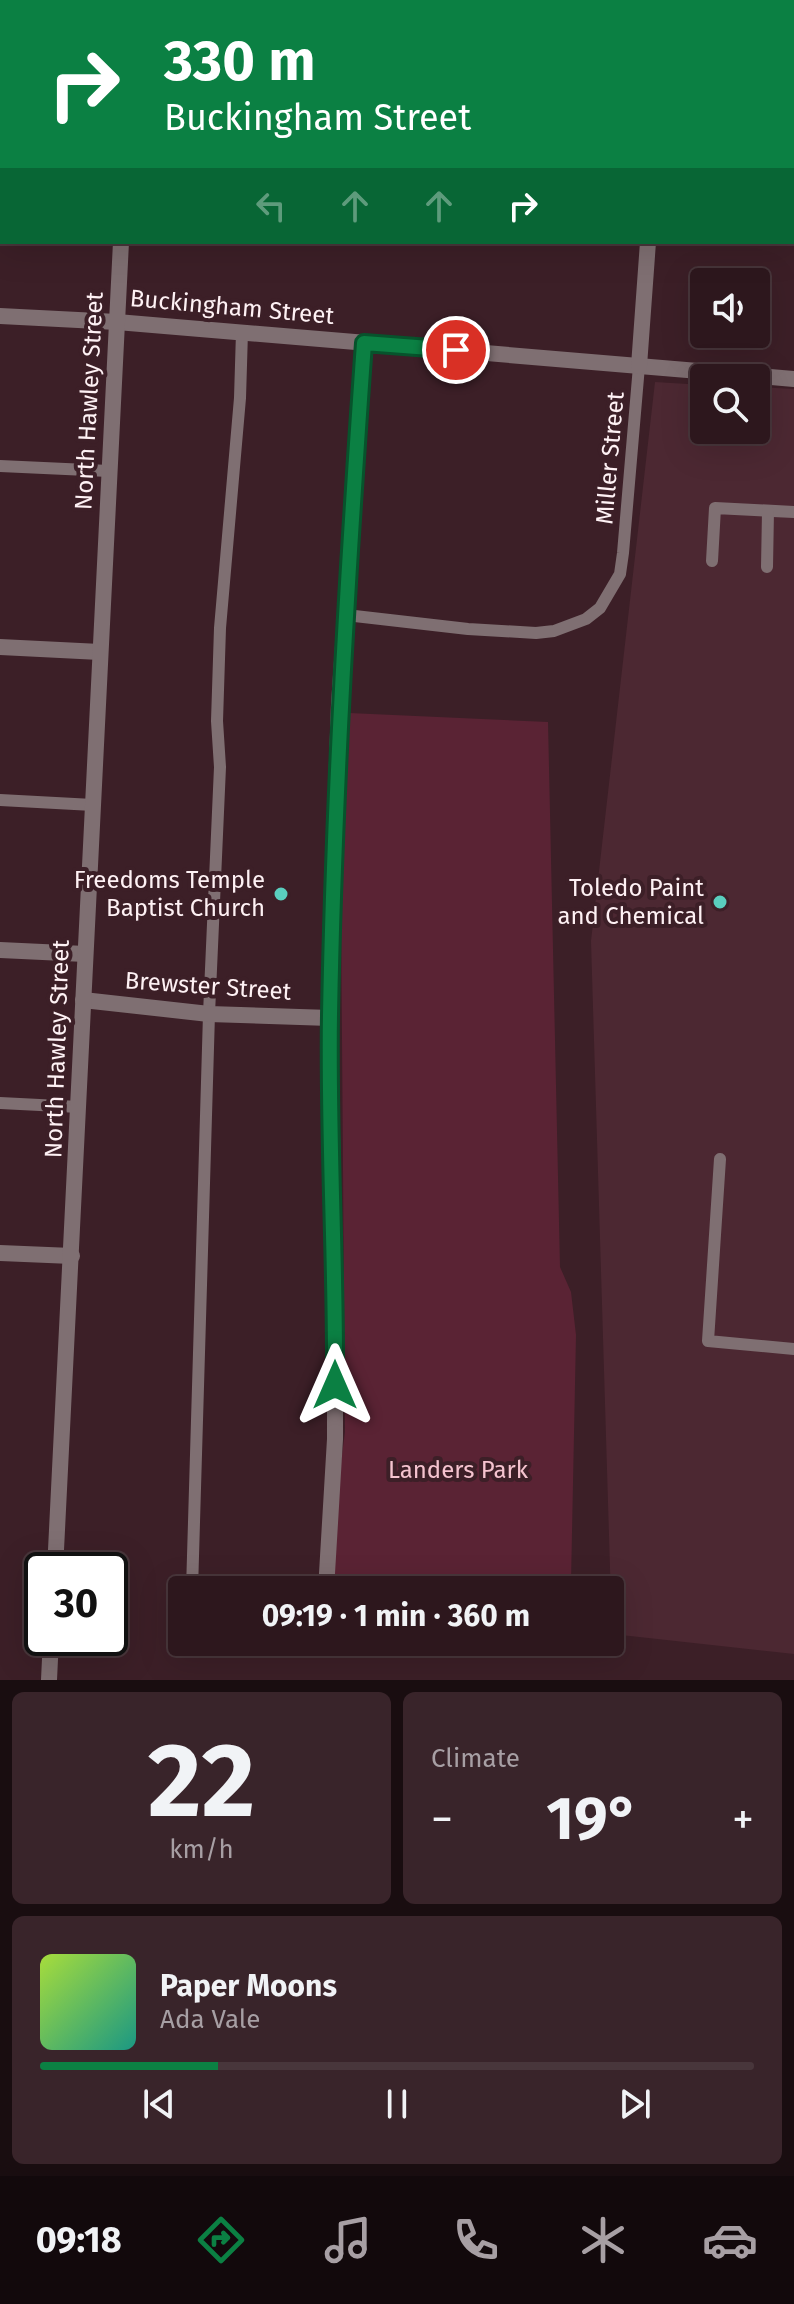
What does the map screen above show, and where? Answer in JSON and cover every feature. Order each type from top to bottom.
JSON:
[{"type":"street","name":"North Hawley Street","points":[[56,1552],[121,244]]},
{"type":"street","points":[[639,366],[648,244]]},
{"type":"street","name":"Buckingham Street","points":[[0,316],[117,322],[794,379]]},
{"type":"street","points":[[327,1576],[335,1439],[330,1018],[339,704],[364,343]]},
{"type":"street","points":[[0,647],[100,652]]},
{"type":"street","points":[[0,950],[85,954]]},
{"type":"street","name":"Brewster Street","points":[[83,1000],[209,1014],[330,1018]]},
{"type":"street","points":[[0,1253],[72,1256]]},
{"type":"street","points":[[49,1680],[50,1656]]},
{"type":"lane","points":[[192,1576],[209,1014],[220,767],[217,721],[220,628],[239,411],[242,332]]},
{"type":"lane","name":"Miller Street","points":[[346,615],[468,629],[536,633],[554,631],[586,619],[600,608],[620,574],[639,366]]},
{"type":"lane","points":[[0,466],[109,471]]},
{"type":"lane","points":[[712,561],[715,508],[794,512]]},
{"type":"lane","points":[[767,567],[768,511]]},
{"type":"lane","points":[[0,800],[93,805]]},
{"type":"lane","points":[[0,1103],[79,1107]]},
{"type":"lane","points":[[720,1159],[708,1341],[794,1349]]},
{"type":"shaded area","points":[[655,382],[690,384],[690,444],[770,444],[770,388],[794,389],[794,1654],[624,1635],[624,1576],[610,1576],[591,941]]},
{"type":"green space","name":"Landers Park","points":[[349,713],[548,722],[560,1267],[571,1292],[576,1335],[571,1576],[333,1576],[337,1493],[345,1432],[341,908]]},
{"type":"place","name":"Freedoms Temple Baptist Church","points":[[281,894]]},
{"type":"place","name":"Toledo Paint and Chemical","points":[[720,902]]},
{"type":"route","points":[[335,1385],[330,1018],[333,876],[339,704],[364,343],[456,350]]}]
